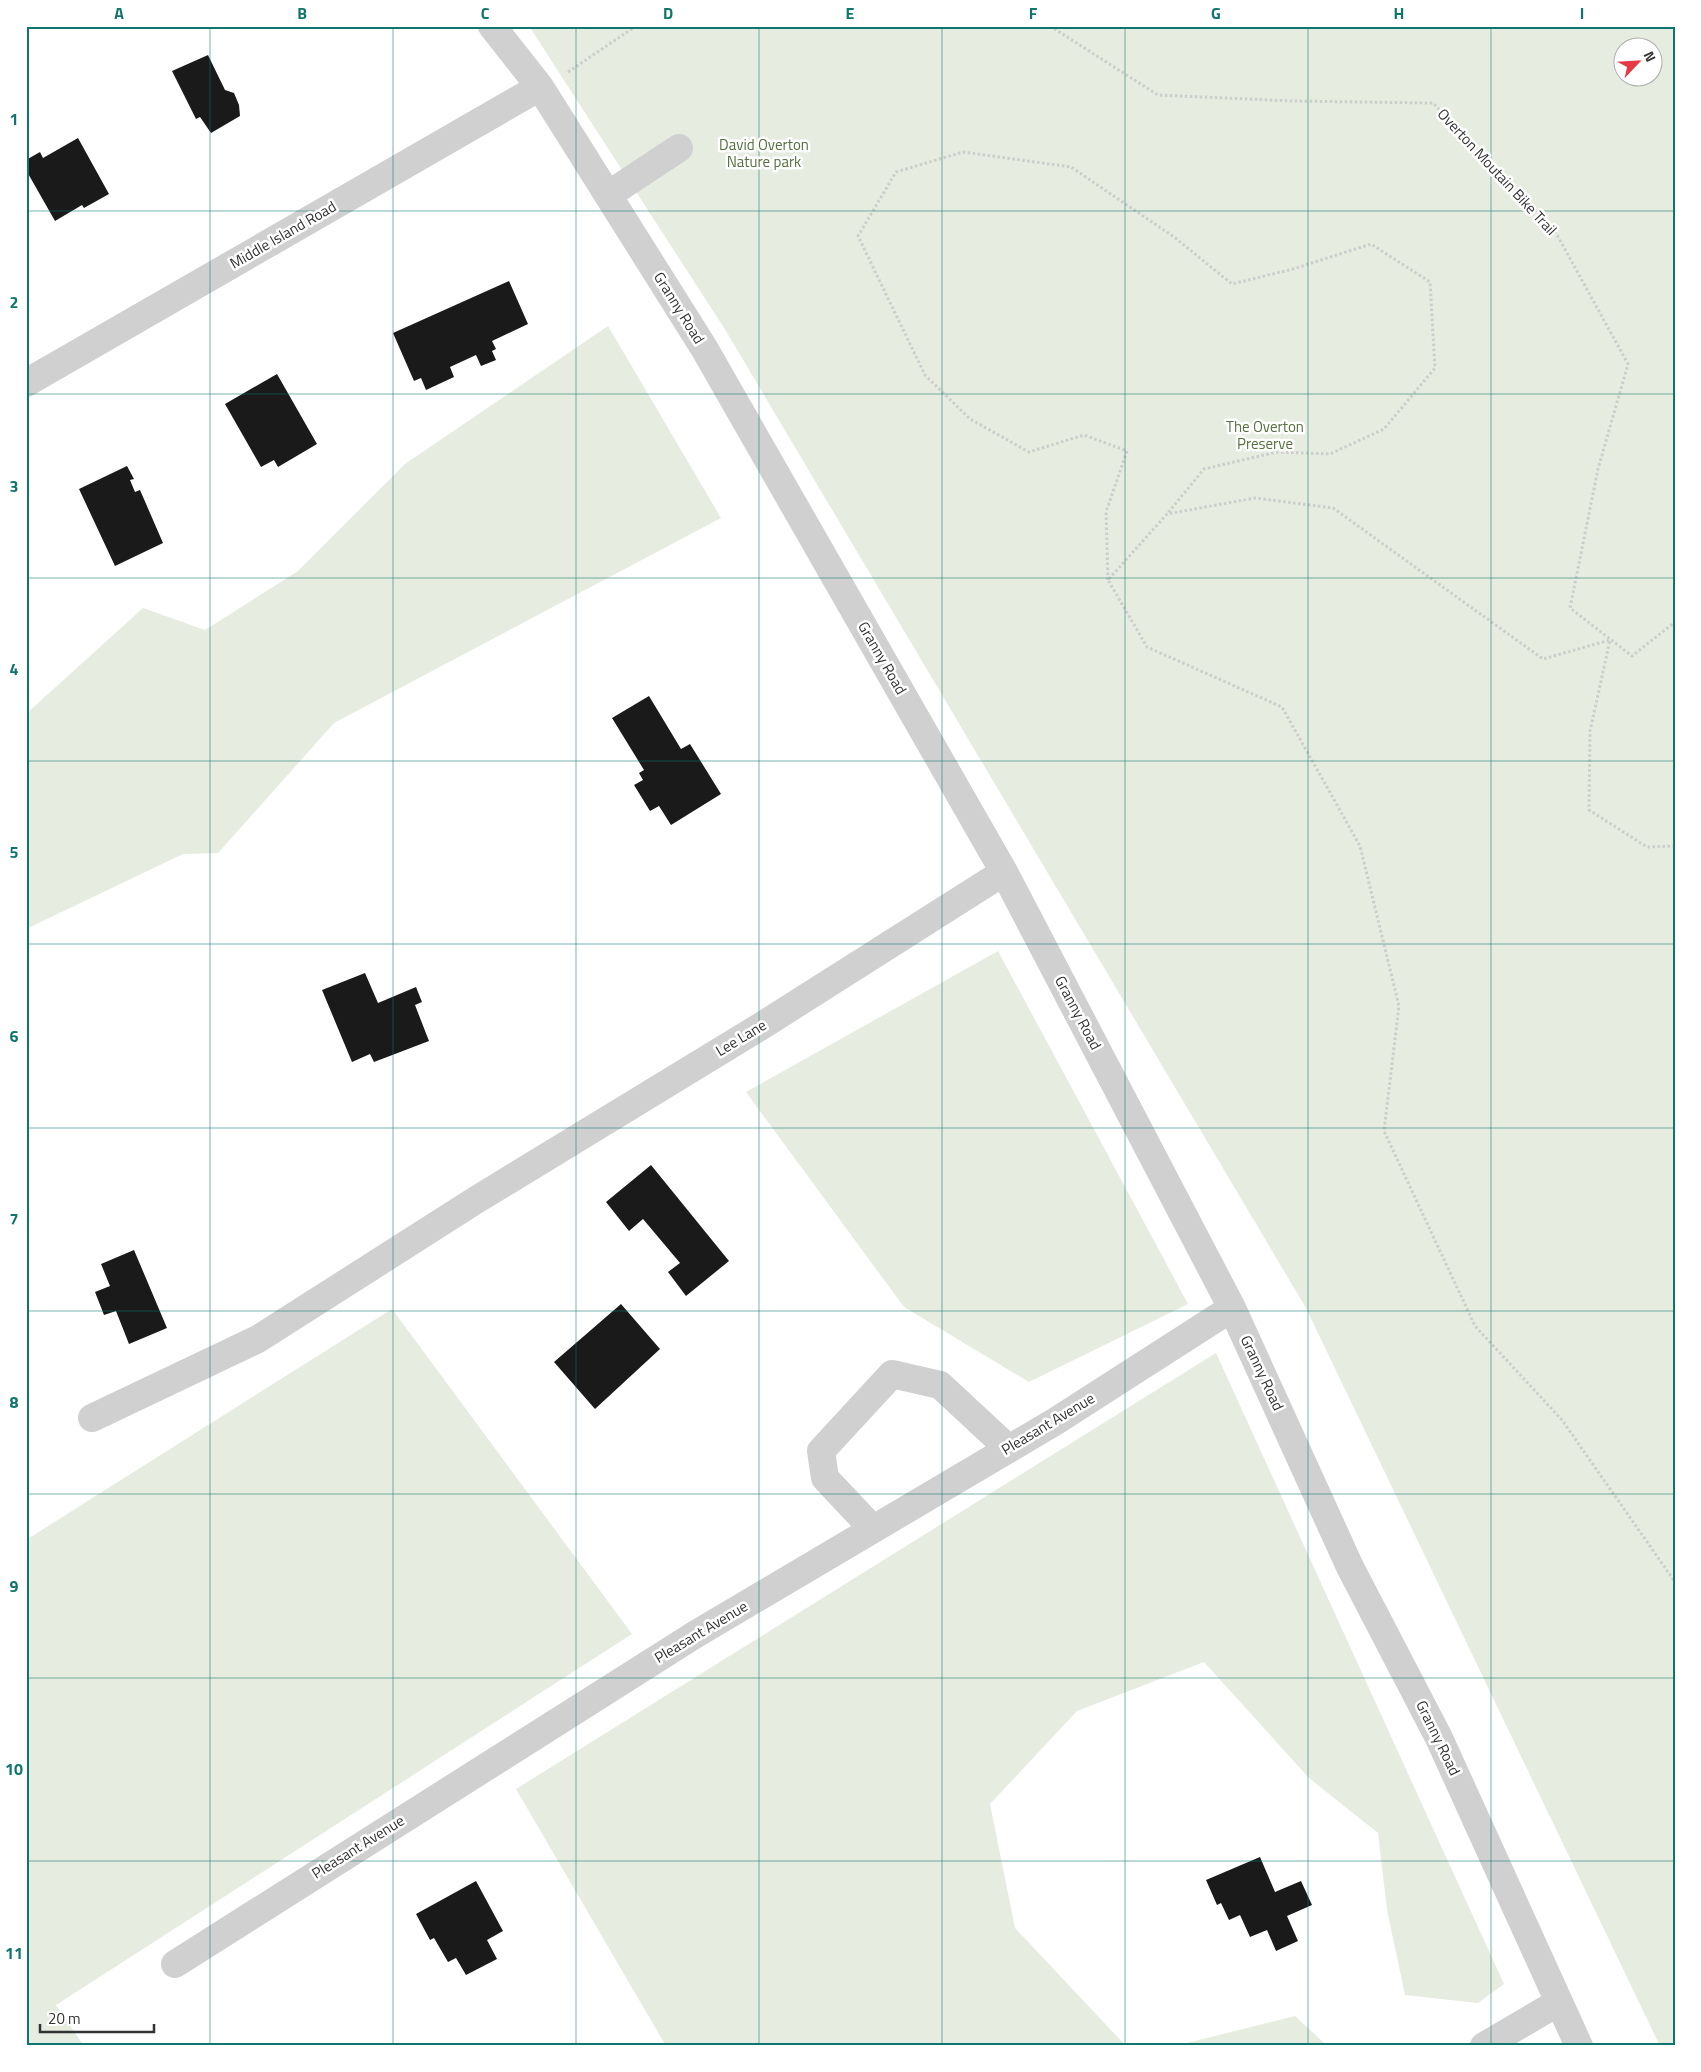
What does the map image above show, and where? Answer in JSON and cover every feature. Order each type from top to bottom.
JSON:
[{"type":"street","name":"Granny Road","points":[[492,26],[540,87],[704,348],[1004,872],[1232,1308],[1350,1567],[1439,1738],[1579,2046]]},
{"type":"street","name":"Middle Island Road","points":[[26,383],[540,87]]},
{"type":"street","points":[[608,195],[679,148]]},
{"type":"street","name":"Lee Lane","points":[[92,1418],[258,1339],[476,1200],[763,1025],[1004,872]]},
{"type":"street","name":"Pleasant Avenue","points":[[174,1964],[696,1634],[1009,1449],[1232,1308]]},
{"type":"street","points":[[873,1529],[825,1478],[821,1451],[892,1374],[940,1385],[1009,1449]]},
{"type":"street","points":[[1484,2046],[1559,2002]]},
{"type":"path","points":[[540,87],[570,71],[636,26]]},
{"type":"path","name":"Overton Moutain Bike Trail","points":[[1050,26],[1158,95],[1291,101],[1433,103],[1556,233],[1628,364],[1598,469],[1570,608],[1632,656],[1675,622]]},
{"type":"path","points":[[1108,580],[1204,469],[1277,452],[1330,454],[1384,429],[1434,368],[1430,282],[1371,244],[1293,269],[1232,284],[1174,237],[1071,167],[963,152],[896,172],[858,236],[925,375],[970,420],[1029,452],[1084,435],[1127,451],[1106,512],[1108,580],[1147,647],[1282,707],[1360,846],[1399,1006],[1384,1131],[1475,1326],[1562,1420],[1675,1582]]},
{"type":"path","points":[[1167,514],[1255,498],[1333,508],[1543,659],[1610,640],[1590,731],[1590,810],[1647,847],[1675,846]]},
{"type":"green space","name":"The Overton Preserve","points":[[529,26],[1675,26],[1675,2046],[1660,2046],[1306,1308],[726,331]]},
{"type":"green space","points":[[608,326],[721,518],[334,723],[218,853],[183,854],[26,929],[26,714],[143,608],[205,630],[298,571],[405,464]]},
{"type":"green space","points":[[998,951],[1188,1304],[1029,1382],[904,1307],[746,1092]]},
{"type":"green space","points":[[392,1309],[632,1634],[56,2005],[84,2046],[26,2046],[26,1540]]},
{"type":"green space","points":[[1216,1353],[1504,1984],[1478,2003],[1405,1995],[1387,1910],[1378,1833],[1309,1778],[1204,1662],[1077,1711],[990,1804],[1015,1928],[1126,2046],[666,2046],[516,1789]]},
{"type":"green space","points":[[1295,2016],[1326,2045],[1175,2046]]},
{"type":"building","points":[[208,55],[225,90],[234,93],[239,105],[240,116],[211,133],[200,117],[196,119],[172,71]]},
{"type":"building","points":[[78,138],[109,194],[84,208],[82,205],[55,221],[26,170],[26,160],[40,152],[43,158]]},
{"type":"building","points":[[509,281],[528,324],[492,341],[496,349],[492,351],[496,360],[481,366],[476,355],[450,367],[454,377],[426,390],[421,378],[414,381],[393,333]]},
{"type":"building","points":[[277,374],[317,444],[278,467],[274,460],[261,467],[225,404]]},
{"type":"building","points":[[127,466],[134,479],[130,480],[135,492],[140,490],[163,543],[115,566],[79,489]]},
{"type":"building","points":[[649,696],[681,749],[690,744],[721,794],[671,825],[659,806],[650,811],[634,785],[643,780],[639,773],[644,770],[612,718]]},
{"type":"building","points":[[365,973],[378,1003],[416,987],[422,1002],[415,1005],[429,1041],[374,1062],[370,1054],[352,1062],[322,990]]},
{"type":"building","points":[[651,1165],[729,1261],[686,1296],[668,1272],[680,1263],[643,1219],[629,1231],[606,1202]]},
{"type":"building","points":[[134,1250],[167,1328],[129,1344],[116,1311],[104,1315],[95,1292],[110,1286],[101,1264]]},
{"type":"building","points":[[621,1304],[660,1349],[595,1409],[554,1362]]},
{"type":"building","points":[[1260,1857],[1275,1892],[1301,1881],[1312,1905],[1287,1916],[1298,1941],[1276,1951],[1267,1930],[1250,1937],[1240,1915],[1229,1920],[1221,1903],[1217,1905],[1206,1880]]},
{"type":"building","points":[[476,1881],[503,1931],[487,1940],[497,1959],[466,1975],[456,1958],[448,1962],[434,1938],[430,1940],[416,1914]]},
{"type":"park label","name":"David Overton Nature park","points":[[764,154]]}]
